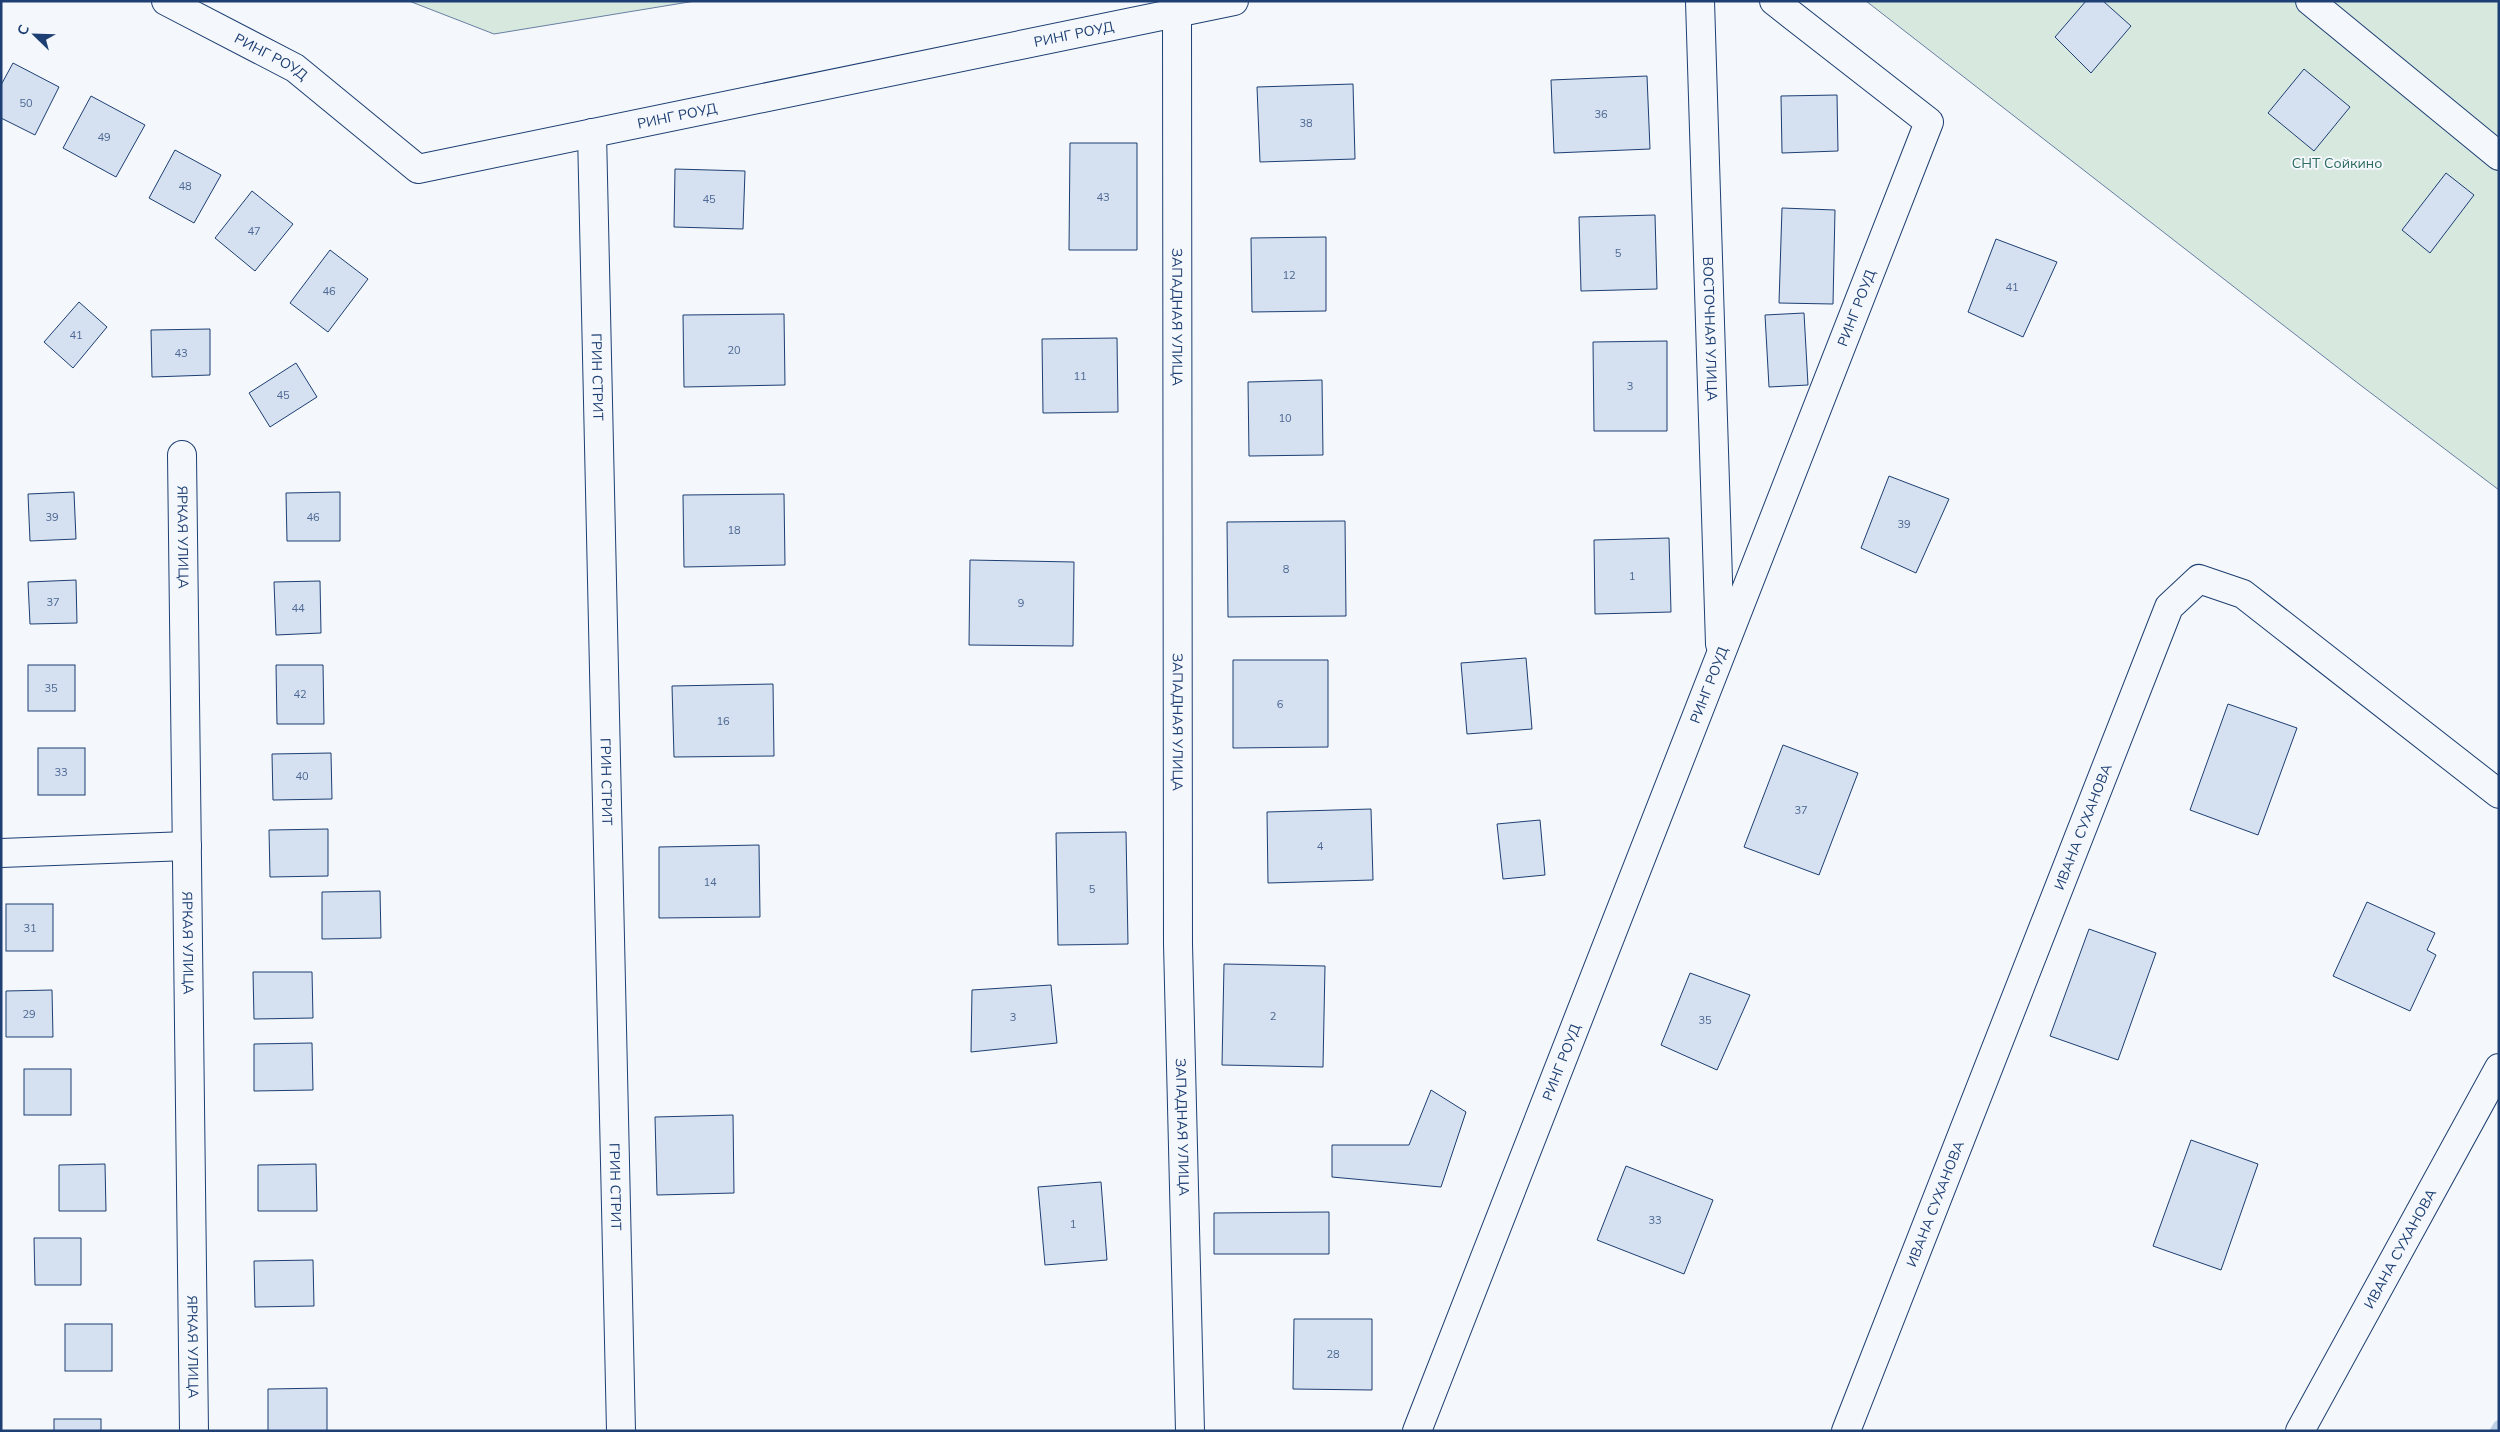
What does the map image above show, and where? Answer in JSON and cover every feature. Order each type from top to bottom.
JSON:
[{"type":"street","name":"РИНГ РОУД","points":[[166,1],[295,68],[418,169],[1234,1]]},
{"type":"street","name":"ВОСТОЧНАЯ УЛИЦА","points":[[1700,1],[1720,656]]},
{"type":"street","name":"РИНГ РОУД","points":[[1417,1431],[1929,122],[1774,1]]},
{"type":"street","points":[[2310,1],[2499,156]]},
{"type":"street","name":"ЗАПАДНАЯ УЛИЦА","points":[[1176,13],[1178,934],[1190,1431]]},
{"type":"street","name":"ГРИН СТРИТ","points":[[592,133],[621,1431]]},
{"type":"street","name":"ЯРКАЯ УЛИЦА","points":[[182,455],[194,1431]]},
{"type":"street","name":"ИВАНА СУХАНОВА","points":[[1846,1431],[2169,607],[2199,579],[2244,594],[2499,794]]},
{"type":"street","points":[[1,852],[187,846]]},
{"type":"street","name":"ИВАНА СУХАНОВА","points":[[2300,1431],[2499,1068]]},
{"type":"green space","points":[[409,1],[695,1],[494,34]]},
{"type":"green space","name":"СНТ Сойкино","points":[[1866,1],[2499,1],[2499,490],[2359,384]]},
{"type":"building","points":[[2086,1],[2103,1],[2131,26],[2091,73],[2055,37]]},
{"type":"building","points":[[13,63],[59,87],[35,135],[1,118],[1,85]]},
{"type":"building","points":[[2304,69],[2350,107],[2314,151],[2268,113]]},
{"type":"building","points":[[1647,76],[1650,149],[1554,153],[1551,80]]},
{"type":"building","points":[[1353,84],[1355,159],[1260,162],[1257,87]]},
{"type":"building","points":[[1837,95],[1838,151],[1782,153],[1781,96]]},
{"type":"building","points":[[91,96],[145,125],[116,177],[63,148]]},
{"type":"building","points":[[1070,143],[1137,143],[1137,250],[1069,250]]},
{"type":"building","points":[[175,150],[221,175],[194,223],[149,198]]},
{"type":"building","points":[[675,169],[745,171],[743,229],[674,227]]},
{"type":"building","points":[[2446,173],[2474,195],[2430,253],[2402,230]]},
{"type":"building","points":[[252,191],[293,224],[255,271],[215,238]]},
{"type":"building","points":[[1782,208],[1835,210],[1833,304],[1779,303]]},
{"type":"building","points":[[1655,215],[1657,289],[1581,291],[1579,217]]},
{"type":"building","points":[[1326,237],[1326,311],[1252,312],[1251,238]]},
{"type":"building","points":[[1996,239],[2057,262],[2023,337],[1968,312]]},
{"type":"building","points":[[330,250],[368,279],[328,332],[290,303]]},
{"type":"building","points":[[79,302],[107,327],[73,368],[44,342]]},
{"type":"building","points":[[1804,313],[1808,385],[1769,387],[1765,315]]},
{"type":"building","points":[[784,314],[785,385],[684,387],[683,315]]},
{"type":"building","points":[[210,329],[210,375],[152,377],[151,330]]},
{"type":"building","points":[[1117,338],[1118,412],[1043,413],[1042,339]]},
{"type":"building","points":[[1667,341],[1667,431],[1594,431],[1593,342]]},
{"type":"building","points":[[296,363],[317,397],[270,427],[249,393]]},
{"type":"building","points":[[1322,380],[1323,455],[1249,456],[1248,382]]},
{"type":"building","points":[[1889,476],[1949,499],[1916,573],[1861,548]]},
{"type":"building","points":[[74,492],[76,539],[30,541],[28,494]]},
{"type":"building","points":[[340,492],[340,541],[287,541],[286,493]]},
{"type":"building","points":[[784,494],[785,565],[684,567],[683,495]]},
{"type":"building","points":[[1345,521],[1346,616],[1228,617],[1227,522]]},
{"type":"building","points":[[1669,538],[1671,612],[1595,614],[1594,540]]},
{"type":"building","points":[[970,560],[1074,562],[1073,646],[969,645]]},
{"type":"building","points":[[76,580],[77,623],[30,624],[28,582]]},
{"type":"building","points":[[320,581],[321,633],[276,635],[274,582]]},
{"type":"building","points":[[1526,658],[1532,729],[1467,734],[1461,663]]},
{"type":"building","points":[[1233,660],[1328,660],[1328,747],[1233,748]]},
{"type":"building","points":[[28,665],[75,665],[75,711],[28,711]]},
{"type":"building","points":[[276,665],[323,665],[324,724],[277,724]]},
{"type":"building","points":[[773,684],[774,756],[674,757],[672,686]]},
{"type":"building","points":[[2228,704],[2297,728],[2258,835],[2190,810]]},
{"type":"building","points":[[1783,745],[1858,773],[1819,875],[1744,847]]},
{"type":"building","points":[[38,748],[85,748],[85,795],[38,795]]},
{"type":"building","points":[[331,753],[332,799],[273,800],[272,754]]},
{"type":"building","points":[[1371,809],[1373,880],[1268,883],[1267,812]]},
{"type":"building","points":[[1540,820],[1545,875],[1503,879],[1497,824]]},
{"type":"building","points":[[328,829],[328,876],[270,877],[269,830]]},
{"type":"building","points":[[1126,832],[1128,944],[1058,945],[1056,833]]},
{"type":"building","points":[[759,845],[760,917],[659,918],[659,847]]},
{"type":"building","points":[[380,891],[381,938],[322,939],[322,892]]},
{"type":"building","points":[[2367,902],[2435,933],[2427,950],[2436,955],[2410,1011],[2333,976]]},
{"type":"building","points":[[6,904],[53,904],[53,951],[6,951]]},
{"type":"building","points":[[2089,929],[2156,953],[2118,1060],[2050,1036]]},
{"type":"building","points":[[1224,964],[1325,966],[1323,1067],[1222,1065]]},
{"type":"building","points":[[253,972],[312,972],[313,1018],[254,1019]]},
{"type":"building","points":[[1690,973],[1750,995],[1717,1070],[1661,1045]]},
{"type":"building","points":[[1051,985],[1057,1043],[971,1052],[972,990]]},
{"type":"building","points":[[52,990],[53,1037],[6,1037],[6,991]]},
{"type":"building","points":[[312,1043],[313,1090],[254,1091],[254,1044]]},
{"type":"building","points":[[24,1069],[71,1069],[71,1115],[24,1115]]},
{"type":"building","points":[[1431,1090],[1466,1112],[1441,1187],[1332,1177],[1332,1145],[1409,1145]]},
{"type":"building","points":[[733,1115],[734,1193],[657,1195],[655,1117]]},
{"type":"building","points":[[2191,1140],[2258,1164],[2221,1270],[2153,1246]]},
{"type":"building","points":[[105,1164],[106,1211],[59,1211],[59,1165]]},
{"type":"building","points":[[316,1164],[317,1211],[258,1211],[258,1165]]},
{"type":"building","points":[[1626,1166],[1713,1200],[1684,1274],[1597,1240]]},
{"type":"building","points":[[1101,1182],[1107,1260],[1045,1265],[1038,1187]]},
{"type":"building","points":[[1329,1212],[1329,1254],[1214,1254],[1214,1213]]},
{"type":"building","points":[[34,1238],[81,1238],[81,1285],[35,1285]]},
{"type":"building","points":[[313,1260],[314,1306],[255,1307],[254,1261]]},
{"type":"building","points":[[1294,1319],[1372,1319],[1372,1390],[1293,1389]]},
{"type":"building","points":[[65,1324],[112,1324],[112,1371],[65,1371]]},
{"type":"building","points":[[327,1388],[327,1431],[268,1431],[268,1389]]},
{"type":"building","points":[[54,1419],[101,1419],[101,1431],[54,1431]]},
{"type":"waterway","points":[[2496,1431],[2499,1426]]}]
